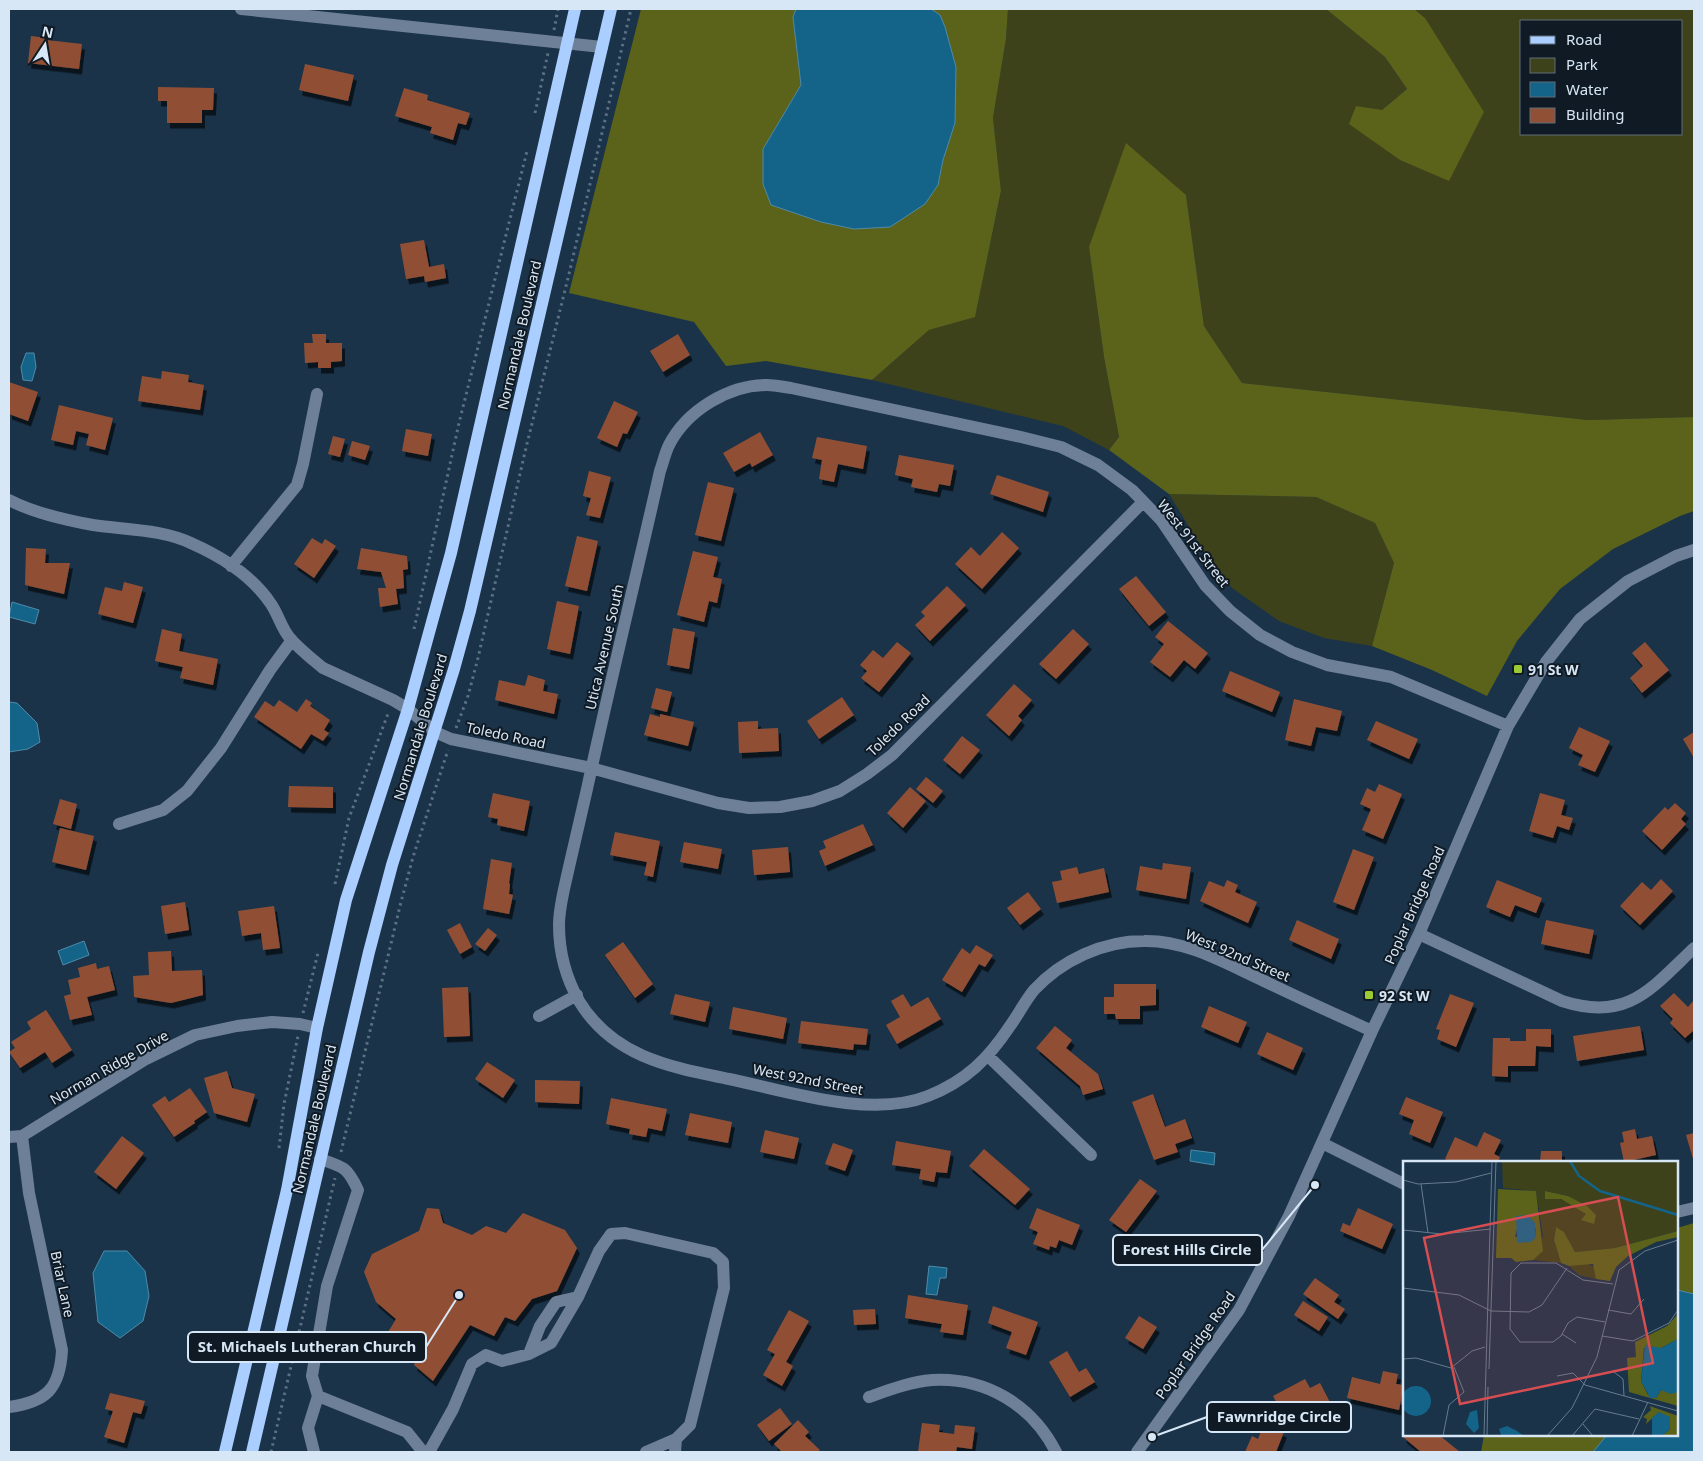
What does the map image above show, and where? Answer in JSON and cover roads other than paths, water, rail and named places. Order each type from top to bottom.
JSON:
[{"type":"main road","name":"Normandale Boulevard","points":[[225,1452],[287,1190],[317,1028],[346,900],[408,709],[451,553],[576,9]]},
{"type":"main road","name":"Normandale Boulevard","points":[[252,1452],[368,952],[392,865],[435,732],[470,611],[611,9]]},
{"type":"street","points":[[241,9],[602,47]]},
{"type":"street","name":"Utica Avenue South","points":[[577,995],[560,950],[559,921],[563,893],[660,471],[669,445],[685,423],[705,406],[725,394],[745,388],[768,385],[790,388]]},
{"type":"street","name":"West 91st Street","points":[[790,388],[1061,447],[1098,465],[1132,490],[1161,520],[1205,585],[1230,612],[1260,635],[1292,652],[1327,665],[1391,678],[1508,726]]},
{"type":"street","points":[[231,566],[297,486],[317,394]]},
{"type":"street","points":[[9,500],[51,516],[92,525],[158,533],[192,543],[231,566],[253,583],[270,603],[292,640],[323,668],[393,700],[408,709]]},
{"type":"street","name":"Toledo Road","points":[[408,709],[435,732],[451,739],[591,768],[718,803],[750,808],[780,807],[812,801],[840,791],[892,755],[1143,502]]},
{"type":"street","name":"Poplar Bridge Road","points":[[1141,1449],[1240,1310],[1288,1216],[1372,1031],[1419,934],[1508,726],[1546,662],[1580,619],[1628,581],[1676,556],[1694,550]]},
{"type":"street","points":[[119,824],[163,810],[187,790],[221,748],[270,670],[292,640]]},
{"type":"street","points":[[1419,934],[1562,1001],[1582,1007],[1602,1008],[1622,1004],[1640,996],[1656,984],[1694,948]]},
{"type":"street","name":"West 92nd Street","points":[[577,995],[581,1004],[599,1026],[620,1045],[646,1058],[674,1067],[837,1102],[867,1106],[898,1104],[927,1096],[954,1083],[979,1066],[1033,992],[1056,970],[1083,954],[1113,944],[1144,941],[1174,944],[1204,954],[1372,1031]]},
{"type":"street","points":[[539,1016],[577,995]]},
{"type":"street","name":"Norman Ridge Drive","points":[[9,1137],[22,1136],[146,1059],[195,1036],[238,1026],[272,1022],[300,1024],[317,1028]]},
{"type":"street","points":[[988,1056],[1091,1155]]},
{"type":"street","name":"Briar Lane","points":[[9,1408],[30,1404],[45,1396],[55,1383],[61,1368],[62,1359],[62,1350],[29,1193],[22,1136]]},
{"type":"street","points":[[1322,1143],[1403,1184]]},
{"type":"street","points":[[314,1452],[308,1428],[318,1396],[312,1376],[326,1286],[358,1190],[349,1172],[338,1165],[320,1159]]},
{"type":"street","points":[[1678,1212],[1694,1208]]},
{"type":"street","points":[[428,1452],[453,1409],[472,1364],[486,1355],[502,1361],[529,1354],[550,1343],[578,1298],[598,1251],[611,1234],[625,1233],[713,1253],[723,1262],[724,1288],[690,1424],[676,1446],[646,1452]]},
{"type":"street","points":[[529,1354],[540,1326],[556,1302],[578,1298]]},
{"type":"street","points":[[869,1397],[905,1385],[931,1380],[959,1381],[985,1388],[1009,1399],[1030,1415],[1048,1436],[1056,1452]]},
{"type":"street","points":[[318,1396],[407,1432],[423,1452]]},
{"type":"water","points":[[796,9],[931,9],[940,15],[956,67],[955,123],[943,160],[938,185],[925,204],[890,227],[854,229],[821,222],[771,205],[763,184],[763,149],[801,85],[793,17]]},
{"type":"water","points":[[26,353],[34,353],[36,367],[32,381],[23,380],[21,367]]},
{"type":"water","points":[[12,602],[39,610],[35,624],[9,617]]},
{"type":"water","points":[[9,702],[17,703],[37,723],[40,742],[28,749],[9,752]]},
{"type":"water","points":[[84,941],[89,955],[63,965],[58,951]]},
{"type":"water","points":[[1191,1150],[1215,1153],[1214,1165],[1190,1161]]},
{"type":"water","points":[[104,1251],[127,1251],[145,1271],[149,1296],[143,1321],[120,1338],[98,1322],[93,1273]]},
{"type":"water","points":[[929,1266],[947,1268],[946,1278],[940,1278],[937,1295],[926,1294]]},
{"type":"water","points":[[1678,1290],[1694,1294],[1694,1452],[1593,1452],[1606,1436],[1678,1436]]},
{"type":"place","name":"91 St W","points":[[1518,669]]},
{"type":"place","name":"92 St W","points":[[1369,995]]},
{"type":"place","name":"Forest Hills Circle","points":[[1315,1185]]},
{"type":"place","name":"St. Michaels Lutheran Church","points":[[459,1295]]},
{"type":"place","name":"Fawnridge Circle","points":[[1152,1437]]}]
